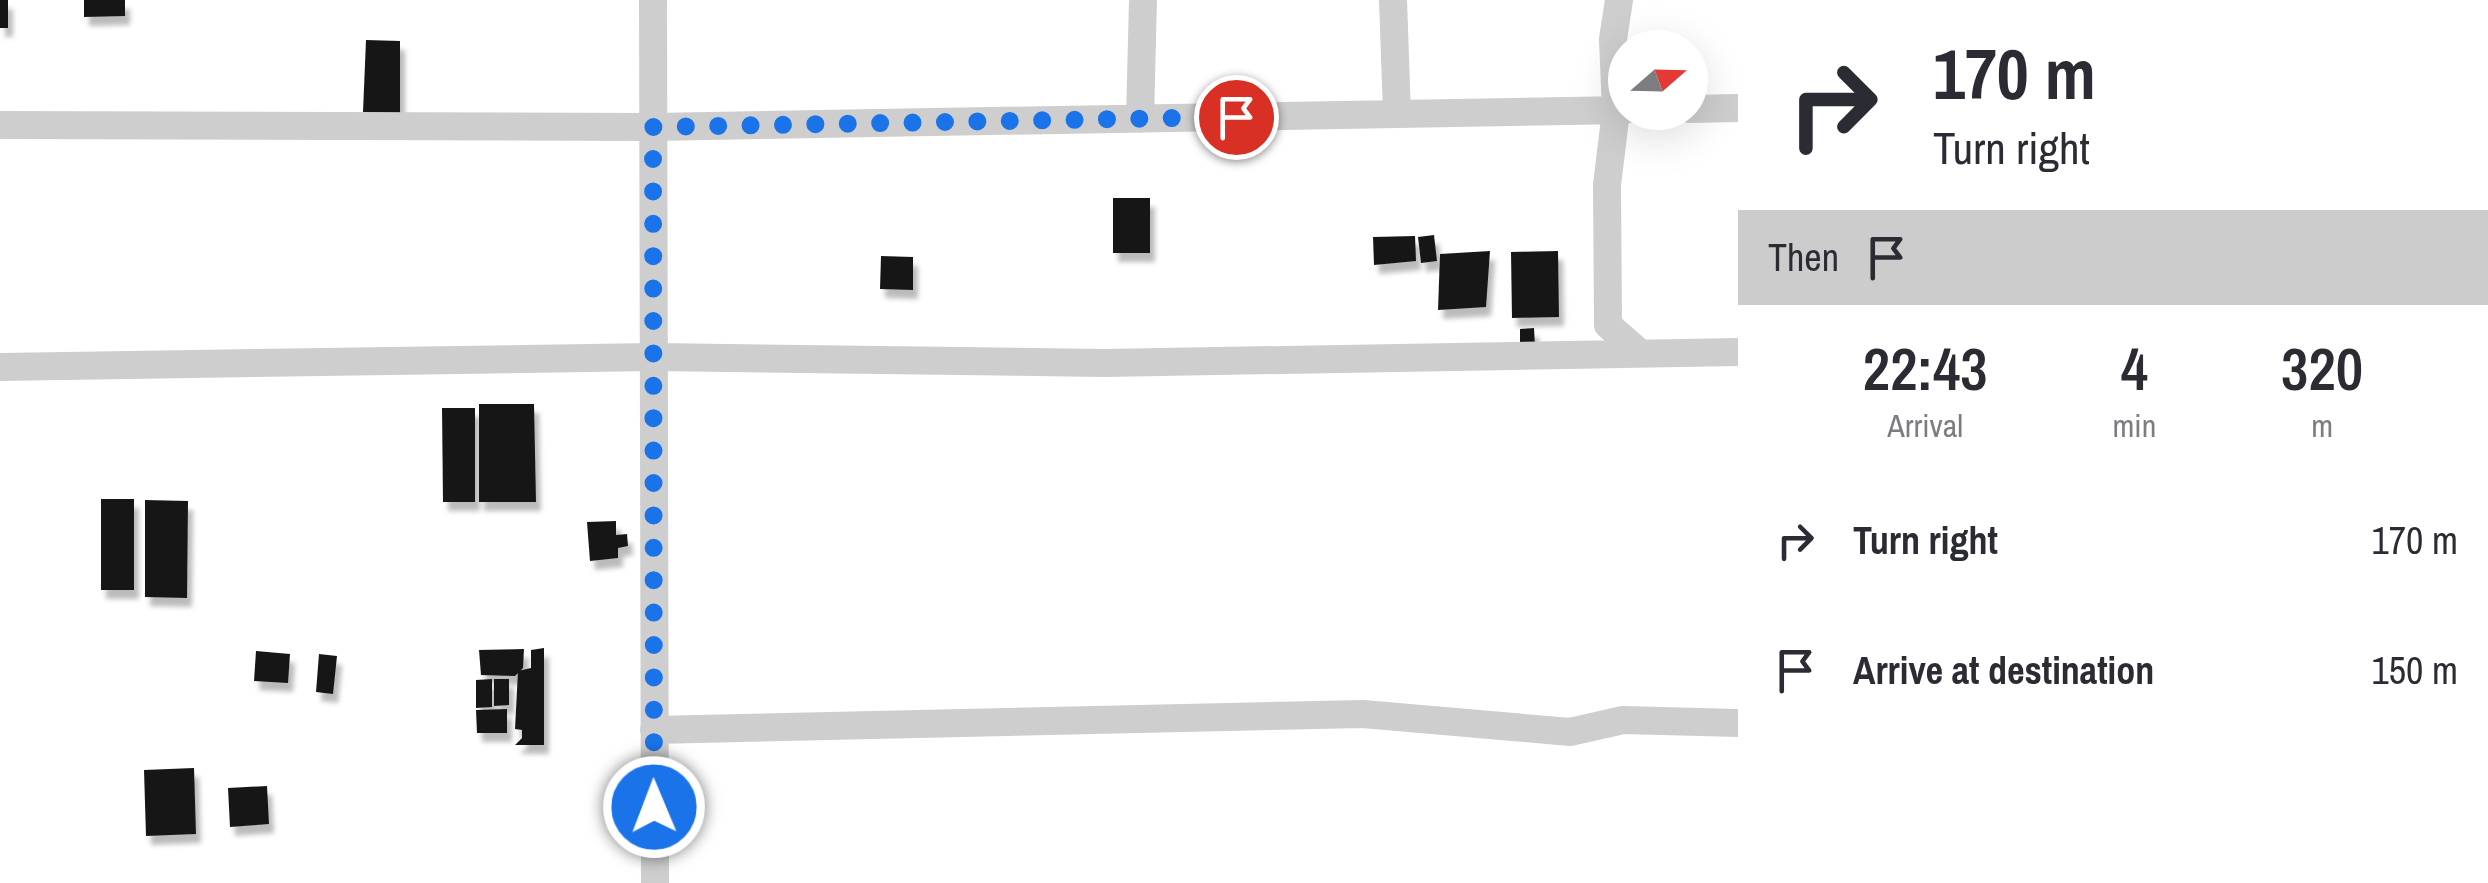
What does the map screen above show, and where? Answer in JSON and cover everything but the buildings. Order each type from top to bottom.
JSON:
[{"type":"street","points":[[653,0],[655,883]]},
{"type":"street","points":[[1140,118],[1143,0]]},
{"type":"street","points":[[1393,0],[1398,114]]},
{"type":"street","points":[[1614,30],[1619,0]]},
{"type":"street","points":[[1708,109],[1738,108]]},
{"type":"street","points":[[0,124],[653,127],[1608,110]]},
{"type":"street","points":[[1617,130],[1607,185],[1608,325],[1640,352]]},
{"type":"street","points":[[0,367],[653,358],[1104,363],[1738,352]]},
{"type":"street","points":[[654,730],[1363,714],[1570,732],[1623,720],[1738,723]]},
{"type":"route","points":[[654,807],[653,127],[1236,117]]}]
